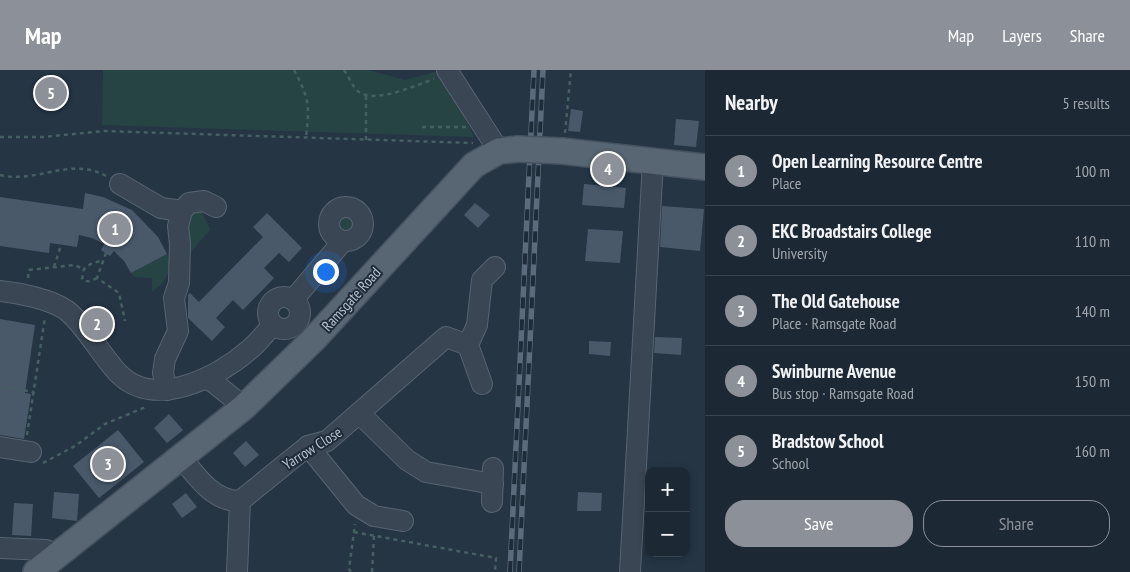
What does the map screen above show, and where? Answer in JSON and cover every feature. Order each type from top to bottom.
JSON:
[{"type":"main road","points":[[503,146],[705,167]]},
{"type":"main road","name":"Ramsgate Road","points":[[36,572],[244,407],[314,339],[474,165],[503,146]]},
{"type":"street","points":[[448,72],[482,122],[503,146]]},
{"type":"street","points":[[630,572],[654,161]]},
{"type":"street","points":[[120,184],[161,208],[182,211]]},
{"type":"street","points":[[159,395],[165,358],[178,331],[174,298],[179,283],[180,244],[178,226],[182,211],[189,203],[204,201],[216,207]]},
{"type":"street","points":[[0,291],[24,295],[66,310],[121,376],[143,390],[159,395],[205,379],[250,350],[272,325],[268,315],[270,305],[278,298],[293,300],[343,240]]},
{"type":"street","points":[[482,384],[468,345],[477,325],[482,280],[495,267]]},
{"type":"street","name":"Yarrow Close","points":[[240,501],[308,446],[327,441],[446,337],[468,345]]},
{"type":"street","points":[[205,379],[213,382],[244,407]]},
{"type":"street","points":[[360,414],[407,460],[426,472],[492,485]]},
{"type":"street","points":[[308,446],[356,505],[374,516],[403,521]]},
{"type":"street","points":[[0,447],[33,459]]},
{"type":"street","points":[[181,457],[204,485],[226,499],[240,501],[237,572]]},
{"type":"street","points":[[0,548],[46,550],[59,555]]},
{"type":"path","points":[[294,70],[306,92],[309,109],[306,138]]},
{"type":"path","points":[[344,70],[358,91],[366,96],[385,95],[448,72]]},
{"type":"path","points":[[563,151],[571,70]]},
{"type":"path","points":[[366,96],[366,140]]},
{"type":"path","points":[[422,127],[459,129],[482,122]]},
{"type":"path","points":[[0,137],[43,137],[104,131],[503,146]]},
{"type":"path","points":[[0,175],[32,177],[81,166],[98,172],[120,184]]},
{"type":"path","points":[[54,268],[61,245]]},
{"type":"path","points":[[101,261],[92,263],[84,269],[82,279],[91,282],[97,278],[101,261],[106,253]]},
{"type":"path","points":[[24,295],[30,270],[74,265],[84,269]]},
{"type":"path","points":[[97,278],[119,293],[125,321]]},
{"type":"path","points":[[28,427],[48,303]]},
{"type":"path","points":[[0,387],[34,392]]},
{"type":"path","points":[[33,459],[50,461],[105,424],[147,406],[159,395]]},
{"type":"path","points":[[351,572],[349,568],[354,532],[496,558],[495,572]]},
{"type":"path","points":[[372,572],[374,536]]},
{"type":"green space","points":[[103,70],[368,70],[405,80],[442,70],[474,137],[102,125]]},
{"type":"green space","points":[[195,210],[202,212],[210,230],[183,261],[183,220]]},
{"type":"green space","points":[[348,212],[355,215],[358,222],[355,229],[348,232],[341,229],[338,222],[341,215]]},
{"type":"green space","points":[[167,254],[171,260],[169,270],[163,282],[152,292],[152,278],[135,277],[131,273]]},
{"type":"building","points":[[571,109],[583,111],[580,132],[568,131]]},
{"type":"building","points":[[676,119],[699,121],[696,147],[674,145]]},
{"type":"building","points":[[584,184],[626,188],[624,208],[582,205]]},
{"type":"building","points":[[85,193],[103,197],[132,210],[158,237],[167,254],[131,273],[124,261],[114,251],[110,256],[101,250],[104,244],[92,238],[79,235],[77,247],[50,243],[49,253],[0,246],[0,197],[83,209]]},
{"type":"building","points":[[475,203],[490,215],[478,228],[464,215]]},
{"type":"building","points":[[662,206],[704,209],[700,251],[660,247]]},
{"type":"building","points":[[267,213],[302,248],[289,262],[279,253],[264,268],[274,278],[243,310],[233,300],[216,318],[225,327],[212,341],[188,318],[188,295],[190,293],[199,302],[263,237],[253,227]]},
{"type":"building","points":[[588,229],[623,231],[620,263],[585,261]]},
{"type":"building","points":[[0,319],[35,325],[25,393],[31,394],[24,439],[0,435]]},
{"type":"building","points":[[655,337],[682,338],[681,355],[654,353]]},
{"type":"building","points":[[589,341],[611,342],[610,356],[589,354]]},
{"type":"building","points":[[169,414],[183,430],[167,443],[154,428]]},
{"type":"building","points":[[118,430],[144,462],[99,498],[73,466]]},
{"type":"building","points":[[246,441],[259,455],[245,467],[233,453]]},
{"type":"building","points":[[54,492],[79,494],[77,521],[52,518]]},
{"type":"building","points":[[578,492],[602,493],[601,511],[577,511]]},
{"type":"building","points":[[186,493],[197,507],[182,518],[172,504]]},
{"type":"building","points":[[14,503],[33,504],[31,536],[12,535]]},
{"type":"railway","points":[[510,572],[534,70]]},
{"type":"railway","points":[[519,572],[543,70]]},
{"type":"place","name":"Bradstow School","points":[[51,93]]},
{"type":"place","name":"Swinburne Avenue","points":[[608,169]]},
{"type":"place","name":"Open Learning Resource Centre","points":[[115,229]]},
{"type":"place","name":"EKC Broadstairs College","points":[[97,324]]},
{"type":"place","name":"The Old Gatehouse","points":[[108,464]]}]
